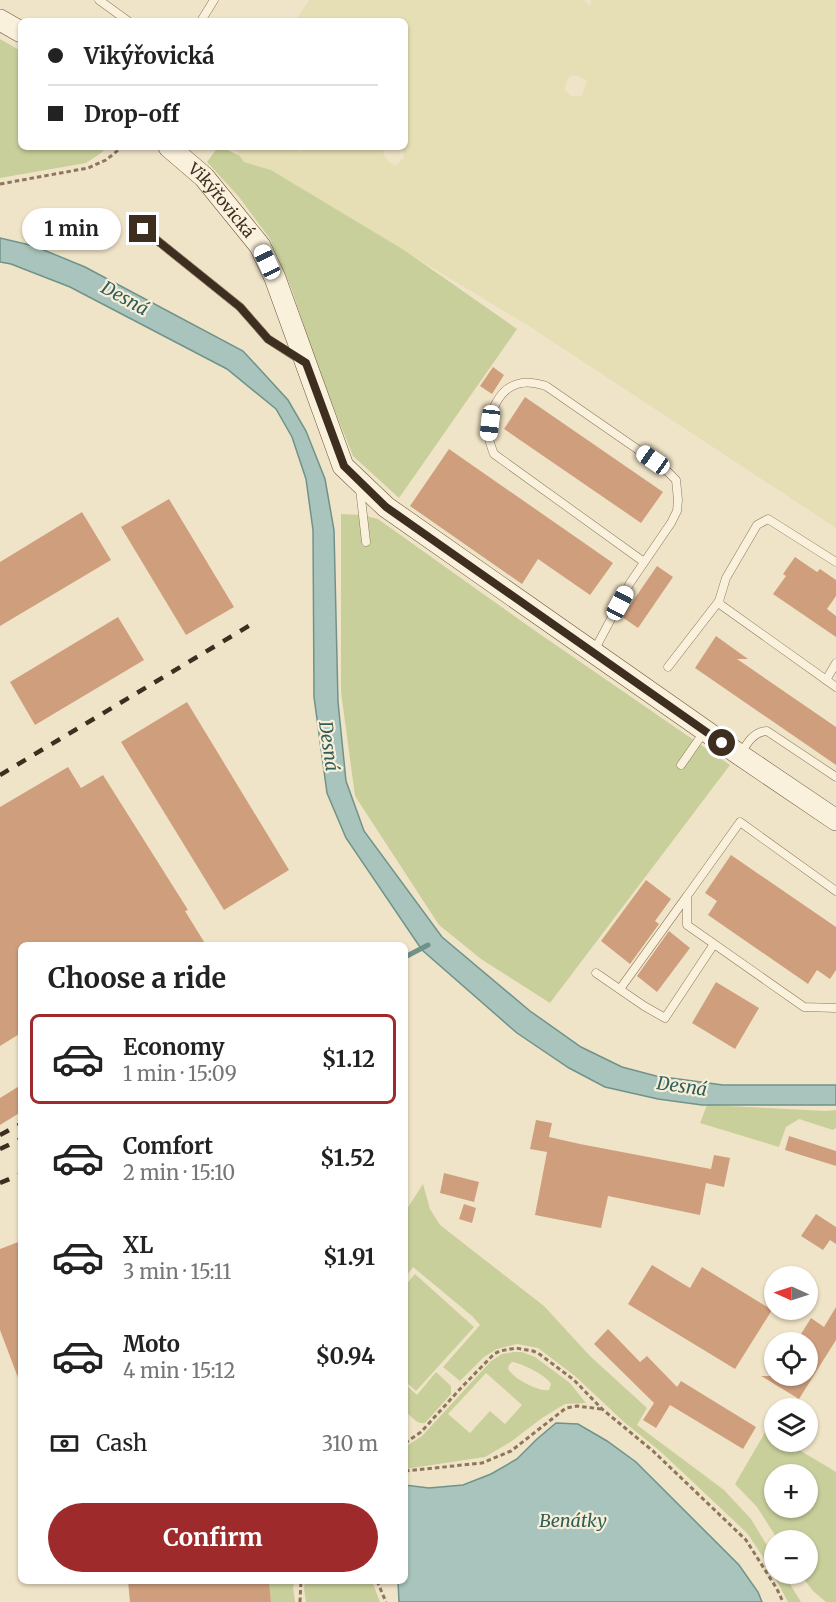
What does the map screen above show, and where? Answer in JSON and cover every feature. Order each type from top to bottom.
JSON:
[{"type":"street","points":[[0,20],[18,30]]},
{"type":"street","name":"Vikýřovická","points":[[172,150],[204,177],[260,246],[275,278],[344,466],[386,507],[836,820]]},
{"type":"lane","points":[[99,0],[124,18]]},
{"type":"lane","points":[[203,18],[214,0]]},
{"type":"lane","points":[[143,229],[240,307],[268,339],[306,363]]},
{"type":"lane","points":[[593,652],[630,583],[671,523],[678,501],[676,480],[653,460],[546,386],[523,382],[504,391],[496,402],[488,435],[494,454],[644,562]]},
{"type":"lane","points":[[360,482],[366,542]]},
{"type":"lane","points":[[668,667],[719,601],[726,578],[757,525],[768,519],[836,562]]},
{"type":"lane","points":[[719,601],[836,687]]},
{"type":"lane","points":[[826,680],[836,663]]},
{"type":"lane","points":[[681,765],[705,730]]},
{"type":"lane","points":[[740,755],[753,736],[759,731],[767,731],[836,777]]},
{"type":"lane","points":[[620,989],[740,822],[836,891]]},
{"type":"lane","points":[[687,896],[687,924],[804,1007],[836,1008]]},
{"type":"lane","points":[[596,973],[665,1018],[714,944]]},
{"type":"path","points":[[0,184],[88,168],[106,160],[118,150]]},
{"type":"path","points":[[408,1441],[421,1432],[489,1358],[508,1349],[525,1349],[538,1353],[574,1380],[602,1409],[653,1451],[746,1539],[783,1602]]},
{"type":"path","points":[[408,1471],[482,1463],[511,1451],[566,1408],[577,1406],[602,1409]]},
{"type":"path","points":[[300,1602],[301,1584]]},
{"type":"path","points":[[378,1584],[386,1602]]},
{"type":"shaded area","points":[[309,0],[584,0],[590,6],[591,0],[836,0],[836,528],[532,328],[271,170],[244,162],[236,150],[296,150],[302,152],[303,150],[385,150],[383,153],[395,166],[404,158],[403,151],[408,150],[408,18],[297,18]],"holes":[[[570,76],[578,76],[587,81],[582,96],[571,96],[565,90]]]},
{"type":"green space","points":[[0,39],[18,49],[18,150],[104,150],[86,163],[0,178]]},
{"type":"green space","points":[[216,150],[228,150],[239,155],[244,162],[271,170],[404,250],[517,329],[399,498],[353,456],[317,366],[292,290],[270,239],[239,197],[207,162]]},
{"type":"green space","points":[[341,514],[363,515],[378,519],[730,765],[550,1003],[481,959],[439,925],[355,796],[341,692]]},
{"type":"green space","points":[[707,1105],[836,1110],[836,1128],[833,1130],[799,1119],[786,1127],[779,1147],[700,1123]]},
{"type":"green space","points":[[423,1184],[430,1209],[440,1225],[544,1306],[590,1356],[647,1408],[637,1425],[724,1490],[751,1519],[764,1540],[764,1558],[747,1533],[661,1452],[624,1422],[575,1376],[538,1348],[517,1344],[497,1349],[484,1357],[460,1381],[443,1367],[480,1325],[413,1267],[408,1274],[408,1207]]},
{"type":"green space","points":[[415,1274],[474,1327],[416,1391],[408,1384],[408,1282]]},
{"type":"green space","points":[[514,1352],[522,1352],[535,1357],[570,1383],[586,1403],[565,1404],[485,1457],[408,1469],[408,1445],[422,1436],[491,1361],[502,1354]],"holes":[[[512,1362],[545,1377],[551,1384],[549,1390],[526,1384],[511,1373],[508,1369],[509,1365]],[[486,1373],[522,1405],[505,1424],[490,1411],[470,1433],[448,1414]]]},
{"type":"green space","points":[[436,1372],[451,1386],[451,1394],[425,1423],[419,1423],[408,1414],[408,1387],[417,1395]]},
{"type":"green space","points":[[764,1434],[764,1452],[803,1452],[836,1472],[836,1602],[826,1602],[808,1584],[818,1584],[818,1530],[772,1530],[757,1507],[735,1484]]},
{"type":"green space","points":[[269,1584],[294,1584],[295,1602],[271,1602]]},
{"type":"green space","points":[[305,1584],[373,1584],[380,1602],[306,1602]]},
{"type":"green space","points":[[778,1584],[790,1584],[801,1602],[788,1602]]},
{"type":"water","name":"Desná","points":[[0,238],[34,246],[85,267],[243,351],[288,400],[306,431],[325,479],[334,530],[338,702],[346,781],[364,831],[442,937],[530,1011],[581,1047],[622,1067],[656,1076],[723,1085],[836,1085],[836,1105],[702,1105],[658,1099],[605,1087],[569,1068],[517,1033],[422,950],[346,838],[327,793],[314,697],[313,530],[306,479],[292,437],[276,409],[227,369],[70,287],[11,264],[0,262]]},
{"type":"water","name":"Benátky","points":[[556,1423],[578,1424],[636,1462],[739,1565],[758,1592],[762,1602],[399,1602],[398,1584],[408,1584],[408,1485],[429,1488],[463,1485],[491,1474],[517,1459]]},
{"type":"building","points":[[493,367],[504,375],[492,394],[480,386]]},
{"type":"building","points":[[525,397],[663,492],[641,523],[504,429]]},
{"type":"building","points":[[449,449],[613,563],[590,595],[538,559],[522,584],[410,506]]},
{"type":"building","points":[[169,499],[234,607],[186,635],[121,527]]},
{"type":"building","points":[[82,512],[111,560],[0,626],[0,562]]},
{"type":"building","points":[[795,557],[817,572],[820,569],[836,580],[836,596],[827,609],[836,616],[836,637],[773,594],[786,576],[783,574]]},
{"type":"building","points":[[657,566],[673,577],[638,628],[622,617]]},
{"type":"building","points":[[118,617],[144,660],[35,725],[10,682]]},
{"type":"building","points":[[716,636],[748,659],[737,659],[836,727],[836,765],[695,668]]},
{"type":"building","points":[[187,702],[289,870],[224,910],[121,742]]},
{"type":"building","points":[[68,767],[81,788],[103,775],[188,910],[185,911],[204,942],[18,942],[18,1035],[0,1046],[0,807]]},
{"type":"building","points":[[731,855],[836,927],[836,970],[830,979],[817,970],[808,984],[708,915],[717,901],[705,893]]},
{"type":"building","points":[[646,880],[671,899],[655,921],[659,924],[630,964],[601,941]]},
{"type":"building","points":[[669,931],[690,948],[657,992],[637,976]]},
{"type":"building","points":[[716,982],[759,1008],[735,1049],[692,1023]]},
{"type":"building","points":[[18,1087],[18,1114],[0,1125],[0,1098]]},
{"type":"building","points":[[536,1120],[552,1123],[549,1137],[580,1144],[711,1169],[714,1155],[730,1158],[724,1187],[706,1183],[700,1215],[608,1196],[601,1228],[535,1215],[547,1152],[530,1149]]},
{"type":"building","points":[[789,1136],[836,1151],[836,1166],[785,1150]]},
{"type":"building","points":[[444,1173],[479,1182],[474,1202],[440,1193]]},
{"type":"building","points":[[464,1204],[476,1208],[472,1223],[459,1219]]},
{"type":"building","points":[[816,1214],[836,1227],[836,1244],[830,1240],[823,1250],[801,1236]]},
{"type":"building","points":[[18,1242],[18,1378],[0,1330],[0,1249]]},
{"type":"building","points":[[652,1265],[690,1288],[702,1267],[764,1305],[766,1320],[735,1369],[628,1304]]},
{"type":"building","points":[[836,1307],[836,1340],[818,1369],[818,1332],[802,1332],[810,1320],[814,1320],[824,1327]]},
{"type":"building","points":[[608,1329],[640,1362],[647,1356],[677,1387],[681,1381],[756,1427],[743,1449],[670,1405],[656,1428],[643,1420],[654,1403],[594,1344]]},
{"type":"building","points":[[778,1386],[807,1386],[797,1398]]},
{"type":"building","points":[[128,1584],[269,1584],[271,1602],[130,1602]]},
{"type":"waterway","points":[[408,955],[428,945]]},
{"type":"railway","points":[[0,775],[252,624]]},
{"type":"railway","points":[[0,1135],[18,1126]]},
{"type":"railway","points":[[0,1149],[18,1140]]},
{"type":"railway","points":[[0,1183],[18,1175]]},
{"type":"route","points":[[143,229],[240,307],[268,339],[306,363],[344,466],[386,507],[722,743]]}]
